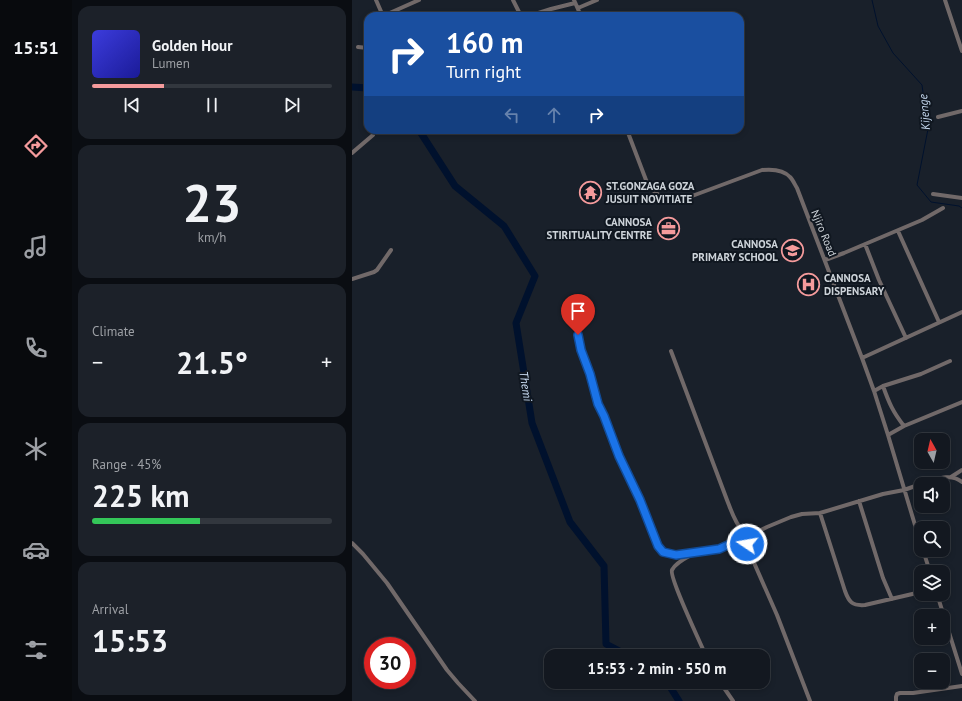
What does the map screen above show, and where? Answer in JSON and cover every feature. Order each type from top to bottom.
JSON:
[{"type":"street","points":[[376,0],[381,12]]},
{"type":"street","points":[[390,12],[411,1],[419,0]]},
{"type":"street","points":[[513,0],[519,12]]},
{"type":"street","points":[[578,8],[597,0]]},
{"type":"street","points":[[945,0],[962,51]]},
{"type":"street","points":[[542,12],[575,2],[580,12]]},
{"type":"street","points":[[358,47],[364,48]]},
{"type":"street","points":[[938,117],[962,111]]},
{"type":"street","name":"Njiro Road","points":[[629,134],[646,180],[655,193],[663,198],[671,200],[684,199],[762,170],[778,170],[790,176],[796,188],[874,391],[914,522]]},
{"type":"street","points":[[352,153],[373,135]]},
{"type":"street","points":[[933,194],[962,198]]},
{"type":"street","points":[[824,260],[898,231],[943,208]]},
{"type":"street","points":[[898,231],[939,322]]},
{"type":"street","points":[[865,244],[906,338]]},
{"type":"street","points":[[352,279],[377,270],[391,250]]},
{"type":"street","points":[[567,302],[576,323],[581,350],[590,374],[598,404],[619,456],[640,500],[658,546],[663,552],[676,555],[719,549],[792,517],[802,514],[820,513],[883,494],[914,487]]},
{"type":"street","points":[[862,358],[962,312]]},
{"type":"street","points":[[671,351],[733,514],[741,530],[749,536]]},
{"type":"street","points":[[874,391],[883,386],[920,374],[950,361]]},
{"type":"street","points":[[883,386],[890,405],[904,426]]},
{"type":"street","points":[[888,435],[904,426],[962,402]]},
{"type":"street","points":[[951,477],[962,470]]},
{"type":"street","points":[[951,477],[962,482]]},
{"type":"street","points":[[860,501],[883,578],[892,599]]},
{"type":"street","points":[[820,513],[844,591],[848,599],[857,606],[914,594]]},
{"type":"street","points":[[749,536],[746,540],[748,549],[777,615],[810,701]]},
{"type":"street","points":[[352,543],[363,554],[386,583],[447,670],[475,701]]},
{"type":"street","points":[[697,552],[677,564],[673,568],[672,573],[680,596],[703,649]]},
{"type":"street","points":[[939,601],[962,674]]},
{"type":"street","points":[[896,701],[897,694],[900,693],[913,693],[962,686]]},
{"type":"street","points":[[725,689],[733,701]]},
{"type":"waterway","name":"Kijenge","points":[[872,0],[878,26],[893,53],[922,85],[928,129],[917,185],[931,202],[959,206],[962,208]]},
{"type":"waterway","name":"Themi","points":[[352,87],[364,88]]},
{"type":"waterway","name":"Themi","points":[[422,134],[455,186],[504,226],[535,276],[516,323],[532,423],[570,522],[604,566],[606,644],[616,649]]},
{"type":"waterway","name":"Themi","points":[[671,689],[679,701]]},
{"type":"place","name":"ST.GONZAGA GOZA JUSUIT NOVITIATE","points":[[590,192]]},
{"type":"place","name":"CANNOSA STIRITUALITY CENTRE","points":[[668,228]]},
{"type":"place","name":"CANNOSA PRIMARY SCHOOL","points":[[793,250]]},
{"type":"place","name":"CANNOSA DISPENSARY","points":[[809,284]]},
{"type":"route","points":[[578,335],[581,350],[590,374],[598,404],[619,456],[640,500],[658,546],[663,552],[676,555],[719,549],[748,536],[746,540],[747,544]]}]
